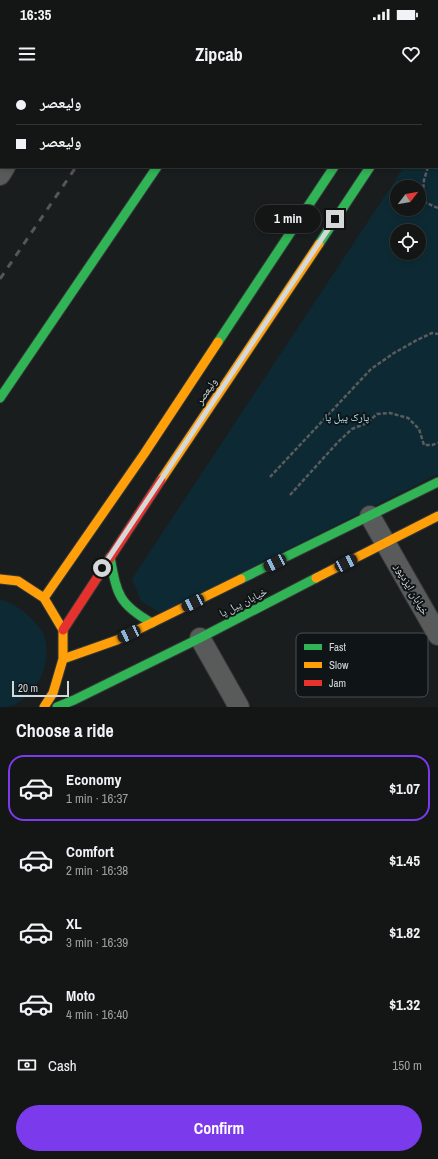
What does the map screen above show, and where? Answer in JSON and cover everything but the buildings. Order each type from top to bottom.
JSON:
[{"type":"street","points":[[0,398],[156,168]]},
{"type":"street","name":"ولیعصر","points":[[44,598],[144,454],[333,168]]},
{"type":"street","name":"ولیعصر","points":[[63,630],[369,168]]},
{"type":"street","name":"خیابان پیل پا","points":[[63,659],[117,640],[438,482]]},
{"type":"street","name":"خیابان ایزدپور","points":[[370,516],[438,635]]},
{"type":"street","name":"خیابان پیل پا","points":[[57,707],[200,638],[438,516]]},
{"type":"street","points":[[110,557],[115,583],[125,603],[139,615],[152,623]]},
{"type":"street","points":[[0,579],[18,581],[44,598],[63,630],[63,659],[53,693],[44,707]]},
{"type":"street","points":[[200,638],[239,707]]},
{"type":"path","points":[[428,168],[424,180],[422,201],[438,208]]},
{"type":"path","points":[[270,477],[372,369],[394,353],[417,340],[432,333],[438,334]]},
{"type":"path","points":[[290,495],[338,442],[352,429],[367,423],[377,414],[390,413],[408,418],[418,429],[424,444],[432,445],[438,443]]},
{"type":"green space","name":"پارک پیل پا","points":[[403,168],[438,168],[438,474],[161,613],[141,601],[132,579],[390,188],[390,216],[426,216],[426,180],[395,180]]},
{"type":"green space","points":[[0,600],[16,606],[33,620],[44,636],[46,646],[46,656],[41,677],[29,694],[21,701],[12,706],[6,707],[0,707]]},
{"type":"railway","points":[[0,279],[75,168]]},
{"type":"traffic: fast","points":[[0,398],[156,168]]},
{"type":"traffic: fast","points":[[218,342],[333,168]]},
{"type":"traffic: fast","points":[[319,244],[369,168]]},
{"type":"traffic: fast","points":[[241,579],[438,482]]},
{"type":"traffic: fast","points":[[110,557],[117,589],[121,597],[132,610],[152,623]]},
{"type":"traffic: fast","points":[[57,707],[200,638],[316,578]]},
{"type":"traffic: slow","points":[[161,480],[319,244]]},
{"type":"traffic: slow","points":[[44,598],[144,454],[218,342]]},
{"type":"traffic: slow","points":[[316,578],[438,516]]},
{"type":"traffic: slow","points":[[0,579],[18,581],[44,598],[63,630],[63,659],[53,693],[44,707]]},
{"type":"traffic: slow","points":[[63,659],[117,640],[241,579]]},
{"type":"traffic: jam","points":[[63,630],[161,480]]},
{"type":"route","points":[[102,568],[335,219]]}]
